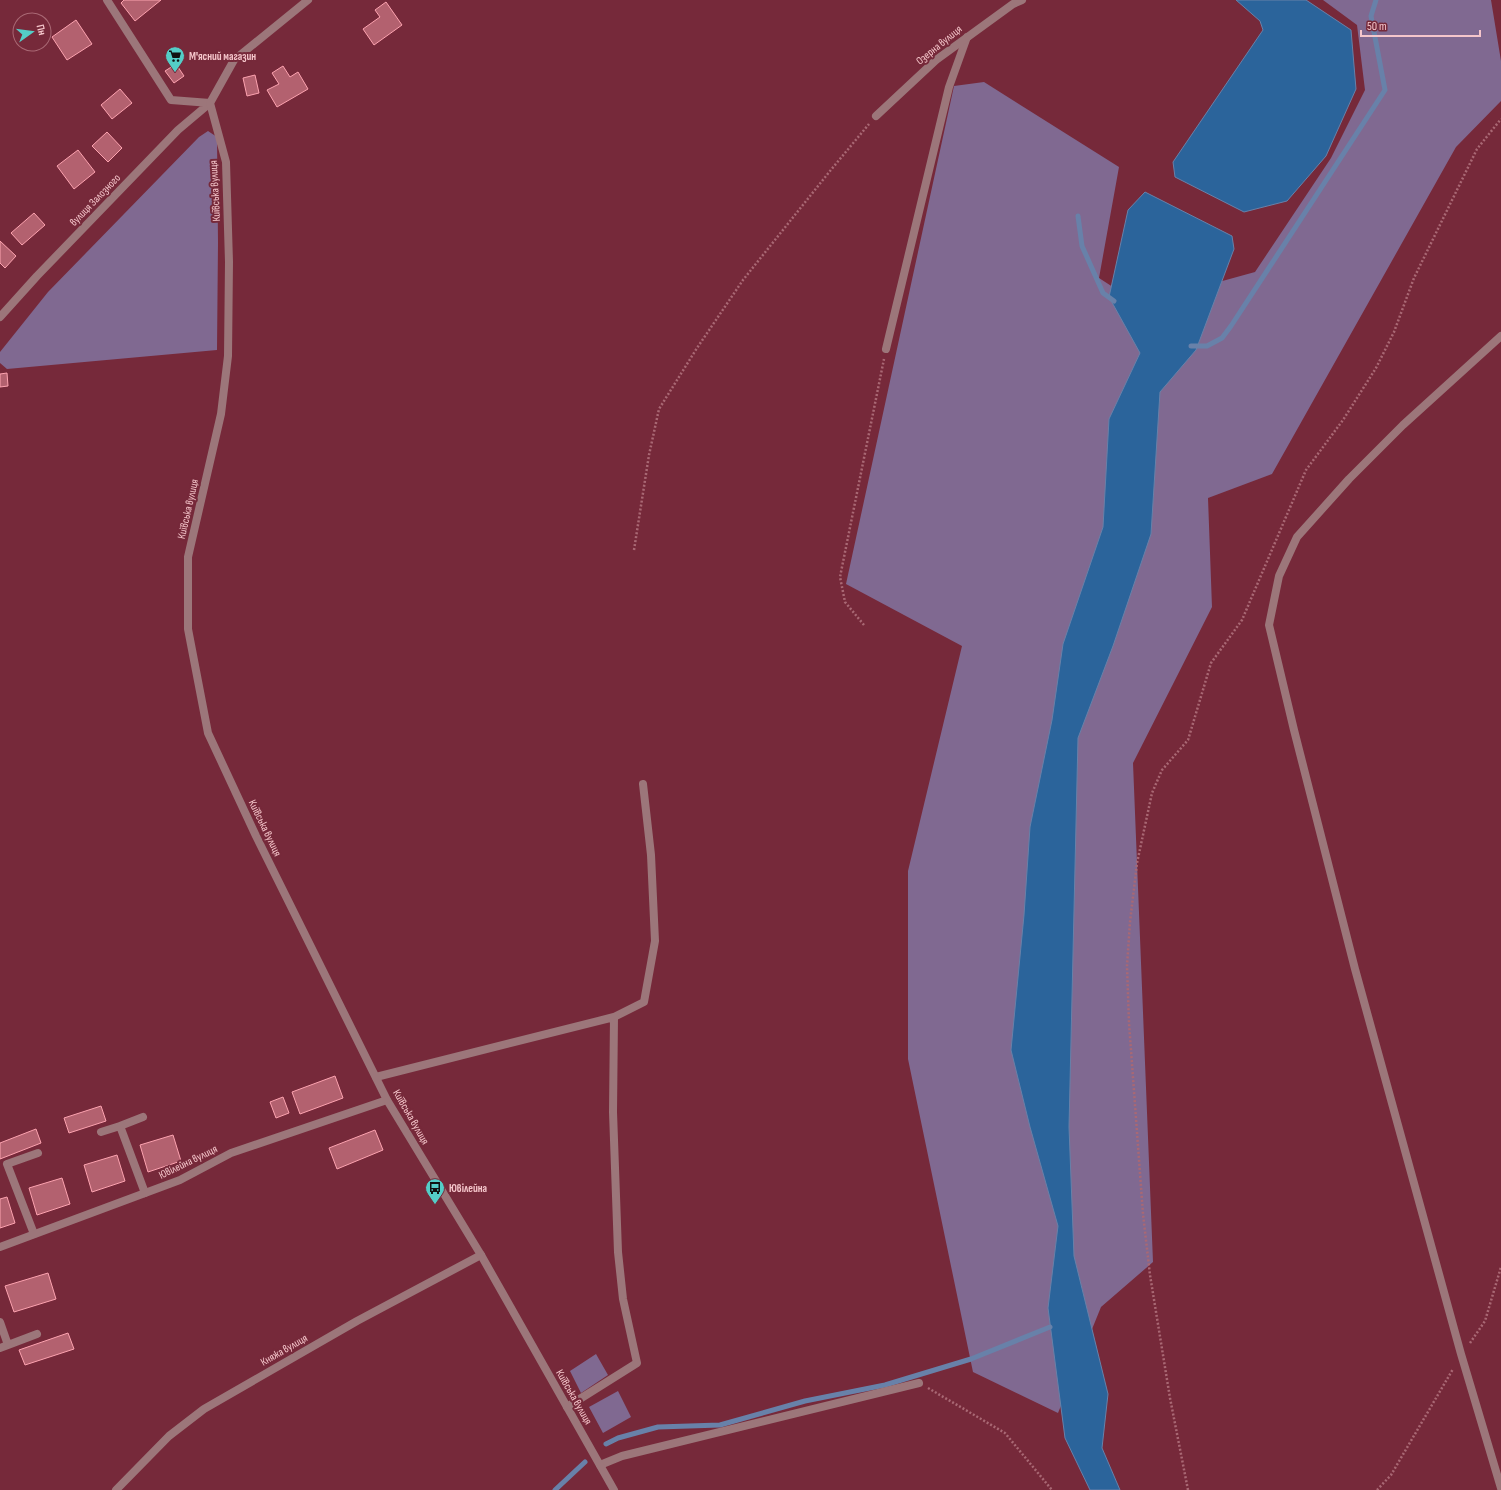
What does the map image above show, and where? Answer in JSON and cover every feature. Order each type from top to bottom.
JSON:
[{"type":"street","points":[[107,0],[171,100],[210,103],[234,60],[308,0]]},
{"type":"street","name":"Озерна вулиця","points":[[876,116],[936,60],[1012,4],[1022,0]]},
{"type":"street","points":[[886,349],[949,87],[967,36]]},
{"type":"street","name":"вулиця Залозного","points":[[0,318],[37,276],[178,130],[210,103]]},
{"type":"street","name":"Київська вулиця","points":[[210,103],[226,162],[228,356],[221,414],[188,557],[188,629],[208,733],[256,836],[387,1100],[481,1255],[614,1490]]},
{"type":"street","points":[[1501,336],[1403,425],[1349,479],[1297,537],[1279,576],[1269,625],[1294,730],[1355,969],[1461,1354],[1501,1488]]},
{"type":"street","points":[[376,1077],[614,1017],[644,1002],[655,941],[651,855],[643,784]]},
{"type":"street","points":[[567,1407],[636,1363],[623,1299],[618,1252],[613,1112],[614,1017]]},
{"type":"street","name":"Ювілейна вулиця","points":[[0,1247],[180,1180],[231,1153],[387,1100]]},
{"type":"street","points":[[101,1132],[143,1117]]},
{"type":"street","points":[[120,1126],[145,1193]]},
{"type":"street","points":[[34,1234],[3,1165],[38,1153]]},
{"type":"street","name":"Княжа вулиця","points":[[116,1490],[169,1436],[204,1408],[357,1321],[481,1255]]},
{"type":"street","points":[[0,1322],[8,1345]]},
{"type":"street","points":[[0,1348],[37,1334]]},
{"type":"street","points":[[600,1465],[622,1456],[919,1383]]},
{"type":"path","points":[[634,550],[649,455],[659,409],[696,348],[743,280],[876,116]]},
{"type":"path","points":[[1188,1490],[1170,1398],[1150,1275],[1143,1214],[1129,1023],[1127,966],[1130,922],[1137,863],[1152,793],[1162,770],[1188,740],[1211,663],[1242,620],[1306,470],[1343,420],[1376,368],[1394,332],[1414,278],[1473,156],[1501,119]]},
{"type":"path","points":[[864,625],[845,602],[840,577],[886,349]]},
{"type":"path","points":[[1377,1490],[1392,1475],[1461,1354],[1485,1321],[1501,1267]]},
{"type":"path","points":[[919,1383],[1005,1433],[1052,1490]]},
{"type":"shaded area","points":[[1323,0],[1491,0],[1501,61],[1501,101],[1456,147],[1272,474],[1208,498],[1212,607],[1133,763],[1153,1262],[1101,1307],[1058,1413],[973,1372],[908,1059],[908,871],[962,646],[846,584],[954,86],[984,82],[1119,167],[1099,278],[1139,304],[1255,272],[1331,158],[1365,90],[1357,25]]},
{"type":"shaded area","points":[[208,131],[217,137],[217,350],[7,369],[0,363],[0,352],[48,292],[199,137]]},
{"type":"shaded area","points":[[596,1354],[608,1375],[581,1393],[570,1371]]},
{"type":"shaded area","points":[[618,1391],[631,1417],[603,1433],[589,1407]]},
{"type":"water","points":[[1236,0],[1306,0],[1351,30],[1356,89],[1326,156],[1287,201],[1244,212],[1175,177],[1173,162],[1263,30],[1260,21]]},
{"type":"water","points":[[1145,192],[1232,236],[1234,249],[1196,350],[1160,392],[1151,534],[1113,646],[1078,738],[1069,1127],[1074,1256],[1108,1394],[1102,1448],[1120,1490],[1090,1490],[1065,1438],[1048,1308],[1058,1226],[1030,1127],[1011,1050],[1024,915],[1030,827],[1052,720],[1063,644],[1103,527],[1109,419],[1140,353],[1109,297],[1128,210]]},
{"type":"building","points":[[124,0],[161,0],[135,21],[121,3]]},
{"type":"building","points":[[386,2],[402,25],[374,45],[363,29],[380,17],[375,10]]},
{"type":"building","points":[[76,20],[92,44],[67,60],[52,37]]},
{"type":"building","name":"М'ясний магазин","points":[[176,64],[184,76],[174,83],[165,71]]},
{"type":"building","points":[[283,66],[290,77],[298,72],[308,89],[277,107],[267,90],[279,84],[272,73]]},
{"type":"building","points":[[255,75],[259,93],[247,96],[243,78]]},
{"type":"building","points":[[120,89],[132,103],[112,119],[101,105]]},
{"type":"building","points":[[107,132],[122,148],[108,162],[92,146]]},
{"type":"building","points":[[78,150],[95,172],[74,189],[57,166]]},
{"type":"building","points":[[34,213],[45,225],[22,245],[11,233]]},
{"type":"building","points":[[0,241],[16,256],[5,268],[0,263]]},
{"type":"building","points":[[7,373],[8,386],[0,387],[0,374]]},
{"type":"building","points":[[335,1076],[343,1098],[300,1114],[292,1092]]},
{"type":"building","points":[[283,1097],[289,1113],[276,1118],[270,1102]]},
{"type":"building","points":[[101,1106],[106,1121],[69,1133],[64,1118]]},
{"type":"building","points":[[36,1129],[41,1143],[0,1159],[0,1143]]},
{"type":"building","points":[[375,1130],[383,1150],[337,1169],[329,1148]]},
{"type":"building","points":[[173,1135],[181,1161],[148,1172],[140,1145]]},
{"type":"building","points":[[117,1155],[125,1181],[92,1192],[84,1165]]},
{"type":"building","points":[[62,1178],[70,1204],[37,1215],[29,1188]]},
{"type":"building","points":[[7,1197],[15,1223],[0,1228],[0,1199]]},
{"type":"building","points":[[48,1273],[56,1299],[14,1312],[5,1286]]},
{"type":"building","points":[[68,1333],[74,1349],[25,1365],[19,1350]]},
{"type":"waterway","points":[[1191,346],[1207,346],[1222,338],[1385,90],[1371,16],[1376,0]]},
{"type":"waterway","points":[[1078,216],[1082,246],[1103,293],[1114,301]]},
{"type":"waterway","points":[[606,1444],[618,1438],[658,1427],[720,1425],[805,1401],[885,1385],[971,1359],[1050,1327]]},
{"type":"waterway","points":[[555,1490],[585,1462]]},
{"type":"place","name":"М'ясний магазин","points":[[175,73]]},
{"type":"place","name":"Ювілейна","points":[[435,1205]]}]
